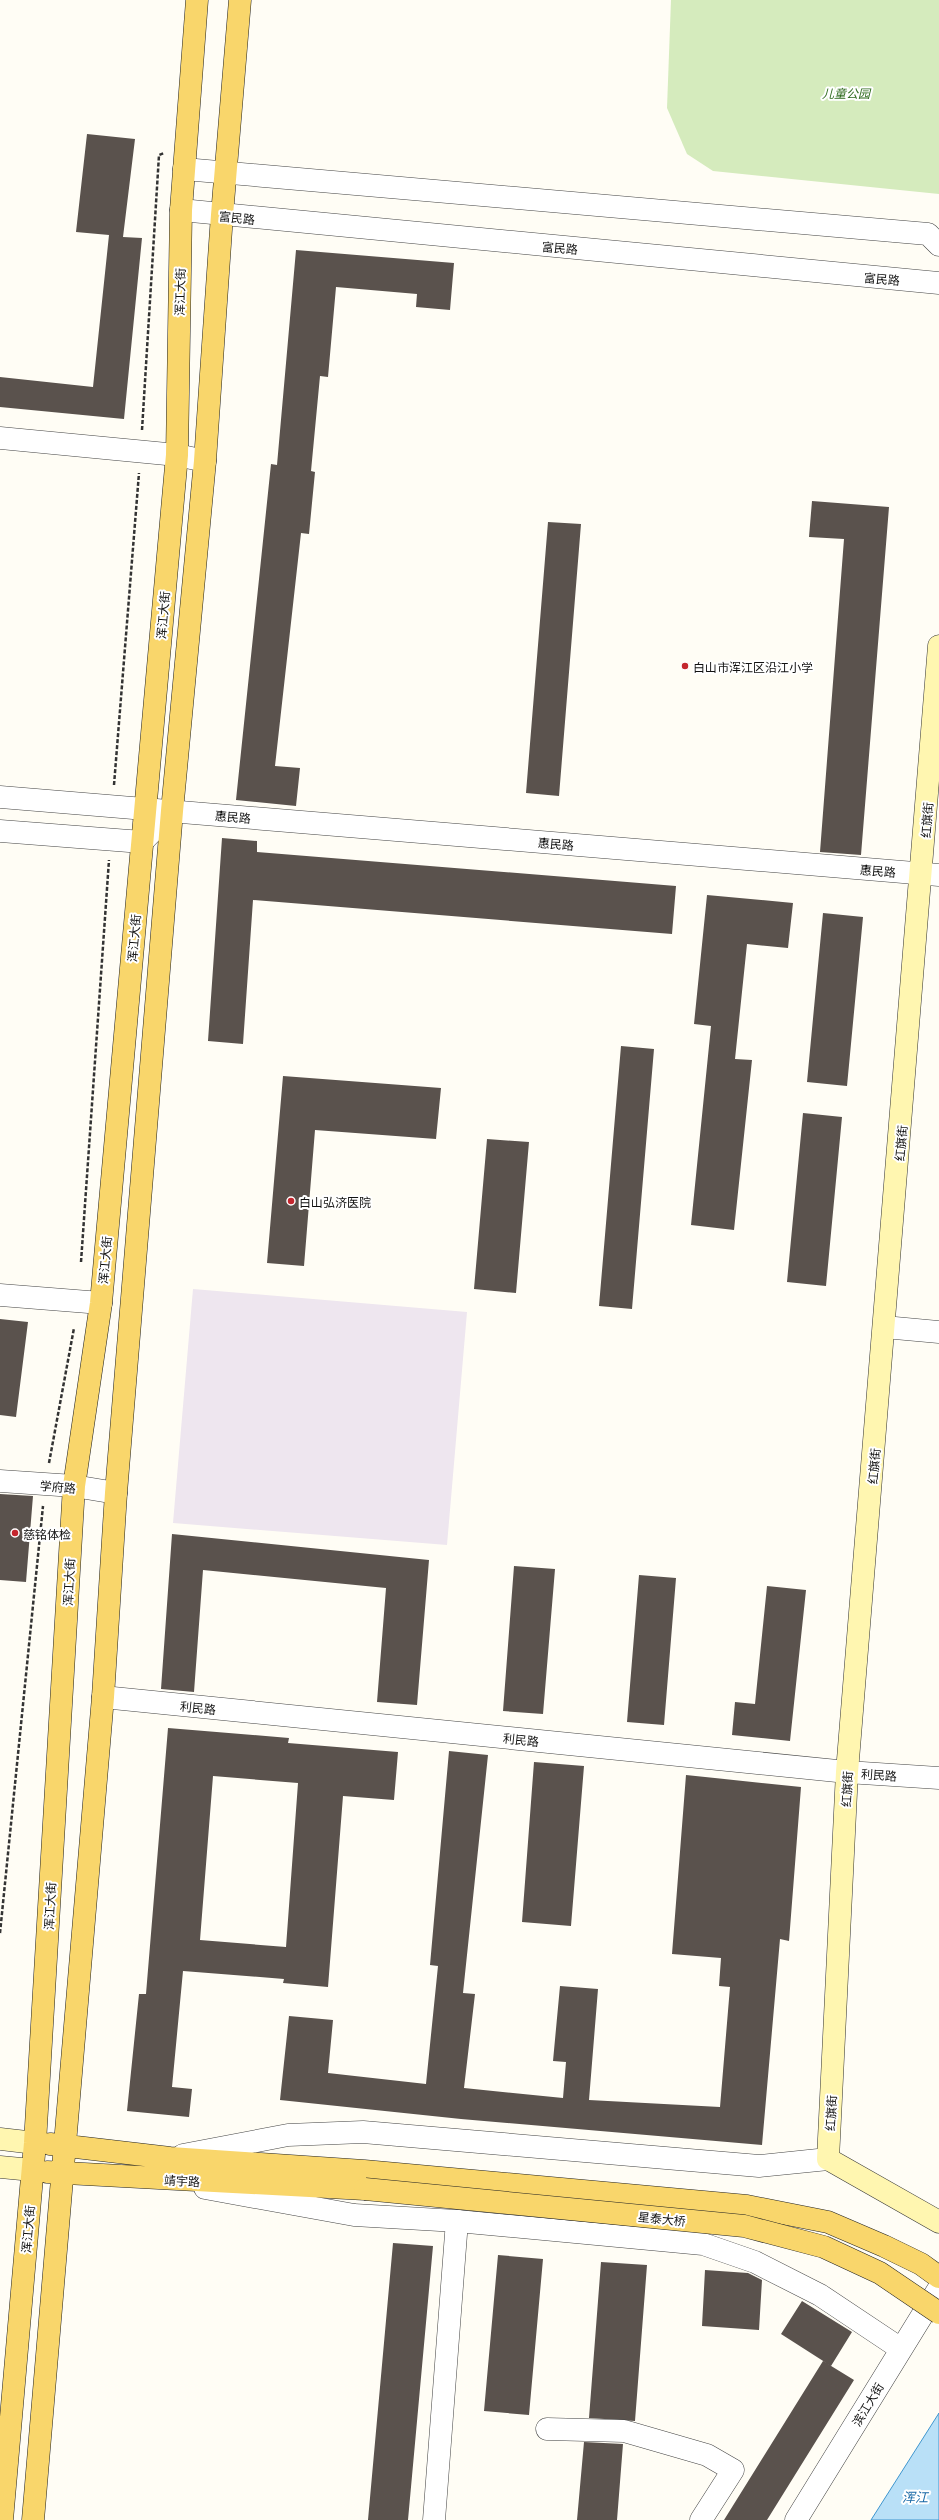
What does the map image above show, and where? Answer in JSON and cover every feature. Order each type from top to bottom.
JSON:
[{"type":"main road","name":"浑江大街","points":[[2,2520],[35,2143],[74,1486],[101,1303],[144,809],[177,455],[180,210],[197,0]]},
{"type":"main road","points":[[33,2520],[62,2173],[63,2145],[103,1697],[116,1493],[172,811],[205,461],[225,174],[240,0]]},
{"type":"main road","name":"红旗街","points":[[828,2159],[847,1772],[884,1327],[930,874],[939,646]]},
{"type":"main road","name":"靖宇路","points":[[0,2139],[364,2180]]},
{"type":"main road","points":[[828,2159],[939,2222]]},
{"type":"main road","name":"靖宇路","points":[[0,2167],[62,2173],[160,2179],[364,2180]]},
{"type":"main road","name":"星泰大桥","points":[[364,2180],[748,2206],[828,2222],[884,2246],[920,2264],[939,2277]]},
{"type":"main road","name":"星泰大桥","points":[[364,2180],[744,2226],[824,2247],[880,2273],[939,2313]]},
{"type":"street","points":[[184,169],[225,174],[928,234],[939,245]]},
{"type":"street","name":"富民路","points":[[180,210],[939,283]]},
{"type":"street","points":[[0,438],[177,455],[205,461]]},
{"type":"street","name":"惠民路","points":[[0,797],[930,874]]},
{"type":"street","points":[[0,831],[142,842],[172,811]]},
{"type":"street","points":[[0,1295],[101,1303]]},
{"type":"street","points":[[884,1327],[939,1332]]},
{"type":"street","name":"学府路","points":[[0,1481],[74,1486],[116,1493]]},
{"type":"street","name":"利民路","points":[[103,1697],[847,1772],[939,1778]]},
{"type":"street","points":[[170,2158],[288,2135],[363,2132],[759,2166],[828,2159]]},
{"type":"street","points":[[160,2179],[354,2215],[457,2222],[703,2244],[755,2262],[820,2295],[901,2349]]},
{"type":"street","points":[[434,2520],[457,2222]]},
{"type":"street","name":"滨江大街","points":[[796,2520],[939,2288]]},
{"type":"street","points":[[548,2429],[624,2432],[707,2455],[733,2470],[701,2520]]},
{"type":"path","points":[[112,806],[140,451],[159,154],[170,150]]},
{"type":"path","points":[[81,1269],[110,839]]},
{"type":"path","points":[[0,1932],[46,1484],[79,1301]]},
{"type":"shaded area","points":[[193,1289],[467,1312],[447,1545],[173,1523]]},
{"type":"green space","name":"儿童公园","points":[[671,0],[939,0],[939,194],[713,171],[687,154],[667,108]]},
{"type":"water","name":"浑江","points":[[939,2413],[939,2520],[871,2520]]},
{"type":"building","points":[[87,134],[135,139],[123,237],[142,238],[124,419],[0,407],[0,377],[93,387],[109,235],[76,232]]},
{"type":"building","points":[[296,250],[454,263],[450,310],[416,307],[417,294],[336,287],[328,377],[320,376],[311,471],[315,472],[309,534],[301,533],[275,766],[300,768],[296,806],[236,800],[271,464],[277,465]]},
{"type":"building","points":[[812,501],[889,507],[861,855],[820,852],[844,539],[809,537]]},
{"type":"building","points":[[548,522],[581,524],[559,796],[526,793]]},
{"type":"building","points":[[222,838],[257,841],[257,852],[676,886],[672,934],[253,900],[243,1044],[208,1041]]},
{"type":"building","points":[[707,895],[793,903],[788,948],[747,944],[735,1059],[752,1060],[734,1230],[691,1225],[711,1026],[694,1024]]},
{"type":"building","points":[[823,913],[863,917],[847,1086],[807,1082]]},
{"type":"building","points":[[621,1046],[654,1049],[632,1309],[599,1306]]},
{"type":"building","name":"白山弘济医院","points":[[283,1076],[441,1088],[436,1139],[315,1130],[304,1266],[267,1263]]},
{"type":"building","points":[[803,1113],[842,1117],[826,1286],[787,1282]]},
{"type":"building","points":[[487,1139],[529,1142],[516,1293],[474,1289]]},
{"type":"building","points":[[0,1319],[28,1322],[16,1417],[0,1415]]},
{"type":"building","name":"慈铭体检","points":[[0,1494],[33,1496],[26,1582],[0,1580]]},
{"type":"building","points":[[172,1534],[429,1560],[417,1705],[377,1702],[386,1588],[203,1570],[194,1692],[161,1689]]},
{"type":"building","points":[[514,1566],[555,1569],[543,1714],[503,1711]]},
{"type":"building","points":[[639,1575],[676,1578],[664,1725],[627,1722]]},
{"type":"building","points":[[767,1586],[806,1590],[790,1741],[732,1735],[735,1702],[755,1704]]},
{"type":"building","points":[[168,1728],[289,1738],[288,1743],[398,1752],[394,1800],[343,1796],[328,1987],[283,1983],[284,1979],[183,1971],[172,2087],[192,2089],[189,2117],[127,2111],[139,1994],[146,1994]],"holes":[[[213,1776],[298,1783],[286,1947],[200,1940]]]},
{"type":"building","points":[[449,1751],[488,1755],[463,1993],[475,1994],[464,2088],[563,2098],[566,2062],[553,2061],[560,1986],[598,1989],[589,2100],[720,2107],[730,1987],[719,1986],[721,1958],[672,1954],[686,1775],[801,1787],[789,1941],[780,1939],[762,2145],[461,2119],[280,2100],[289,2016],[333,2020],[328,2073],[426,2084],[438,1966],[430,1965]]},
{"type":"building","points":[[534,1762],[584,1766],[571,1926],[522,1922]]},
{"type":"building","points":[[393,2243],[433,2246],[408,2520],[368,2520]]},
{"type":"building","points":[[498,2255],[543,2259],[529,2415],[484,2411]]},
{"type":"building","points":[[601,2262],[647,2265],[635,2421],[589,2418]]},
{"type":"building","points":[[705,2270],[748,2273],[762,2280],[759,2330],[702,2326]]},
{"type":"building","points":[[802,2301],[852,2332],[831,2366],[781,2334]]},
{"type":"building","points":[[823,2361],[854,2380],[767,2520],[724,2520]]},
{"type":"building","points":[[584,2442],[623,2444],[617,2520],[577,2520]]},
{"type":"place","name":"白山市浑江区沿江小学","points":[[685,666]]},
{"type":"place","name":"白山弘济医院","points":[[291,1201]]},
{"type":"place","name":"慈铭体检","points":[[15,1533]]}]
